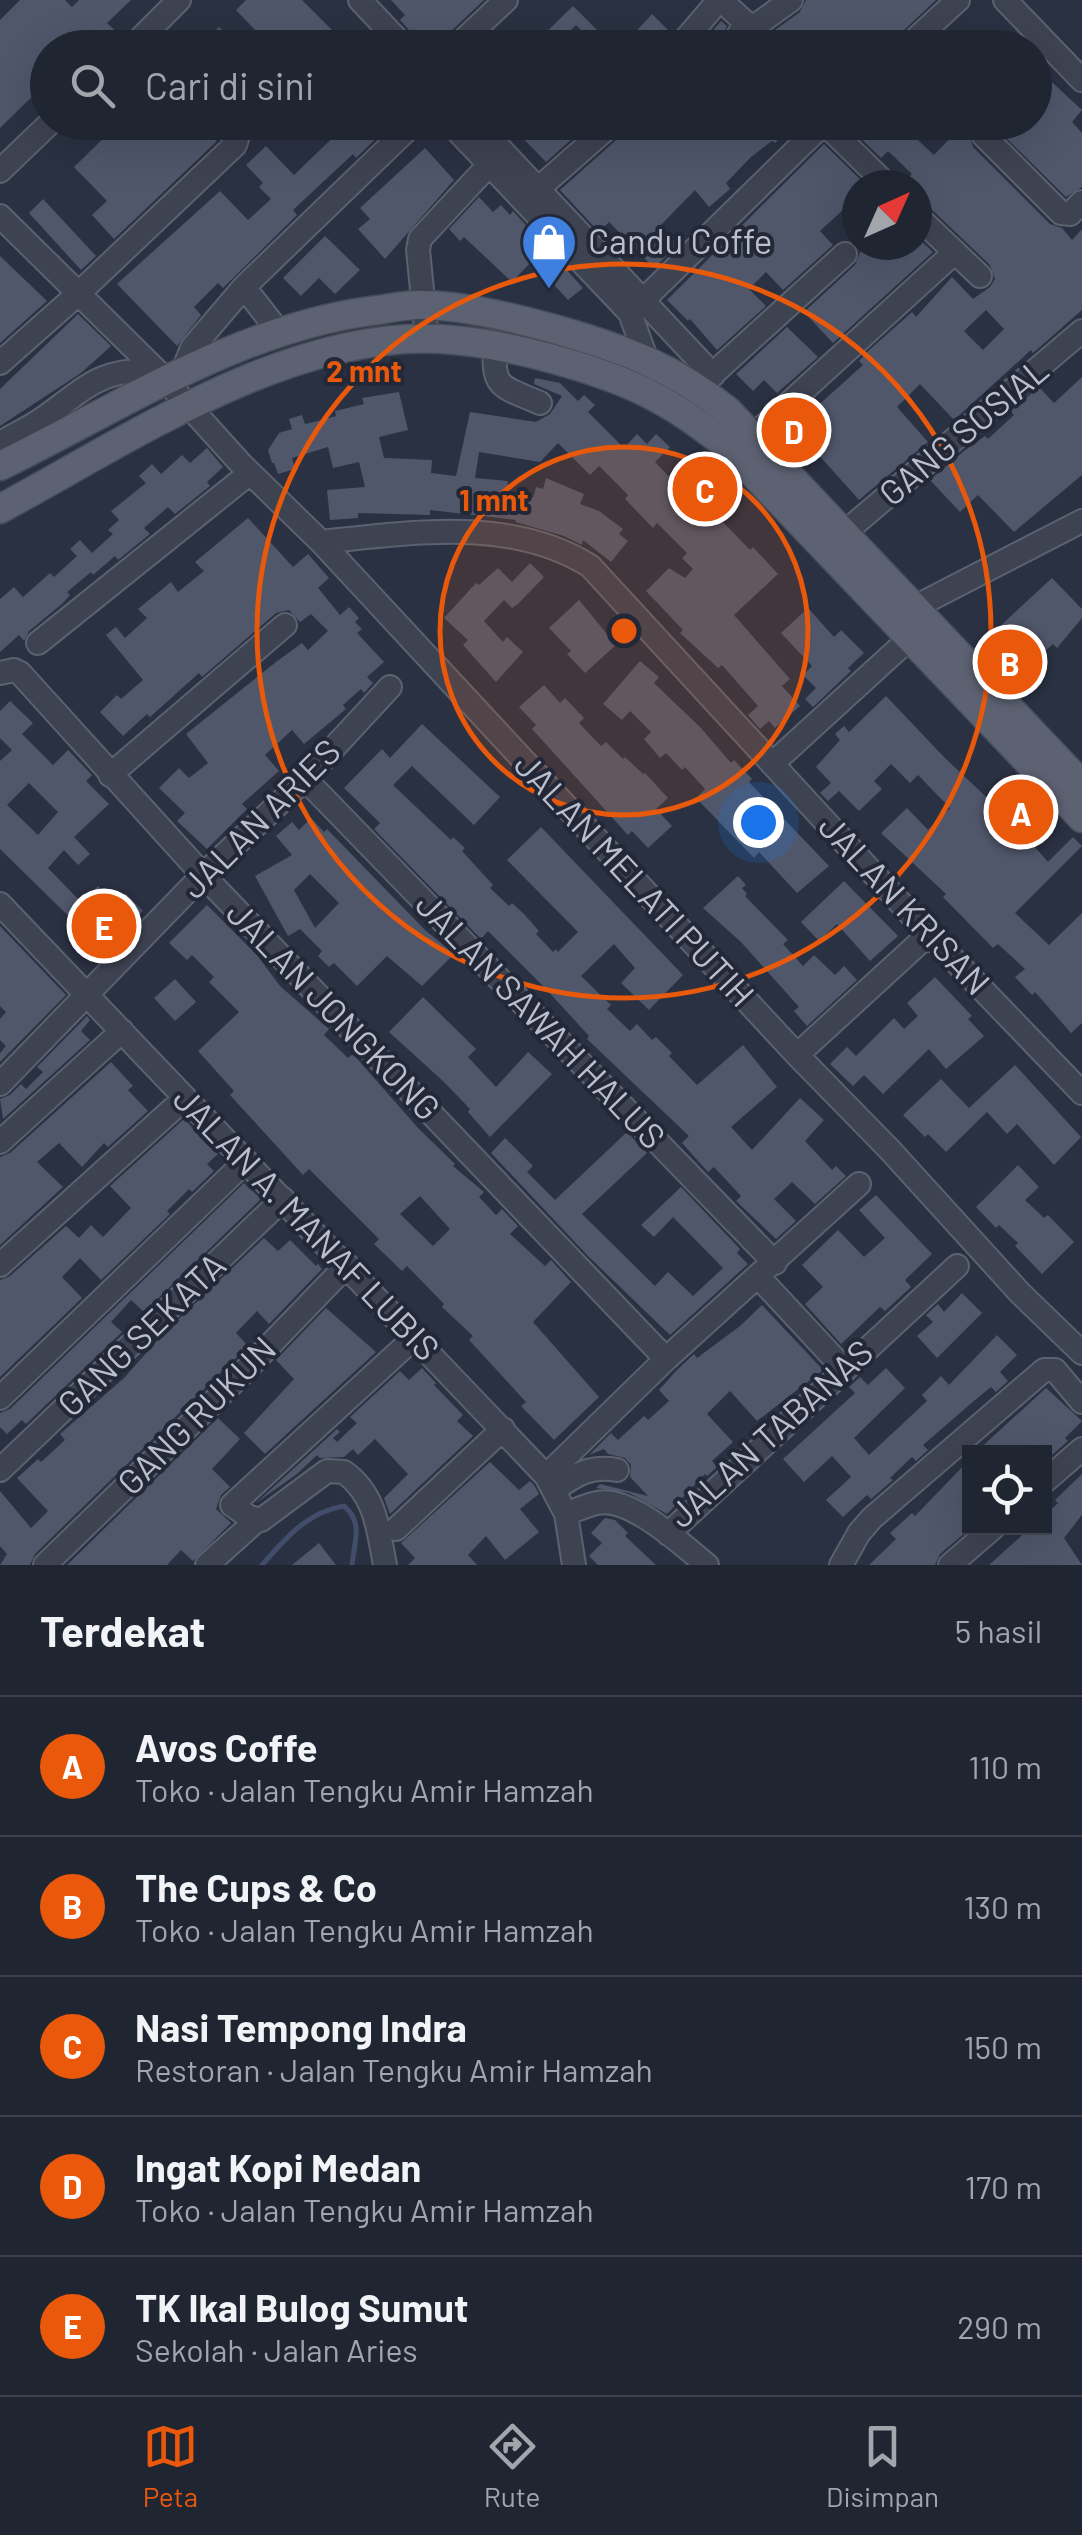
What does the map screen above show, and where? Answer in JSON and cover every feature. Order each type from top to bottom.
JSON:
[{"type":"main road","points":[[0,466],[47,429],[168,375],[280,332],[358,312],[423,305],[519,319],[646,358],[705,381],[844,533],[1082,818]]},
{"type":"main road","points":[[0,509],[188,405],[330,351],[428,340],[495,346],[600,372],[685,411],[728,446],[918,622],[1082,785]]},
{"type":"street","points":[[151,30],[178,0]]},
{"type":"street","points":[[360,0],[389,30]]},
{"type":"street","points":[[474,30],[506,0]]},
{"type":"street","points":[[694,30],[720,0],[746,23],[758,26],[790,0]]},
{"type":"street","points":[[926,30],[958,0]]},
{"type":"street","points":[[1004,0],[1033,30]]},
{"type":"street","points":[[742,30],[746,23]]},
{"type":"street","points":[[1052,49],[1082,80]]},
{"type":"street","points":[[0,170],[32,140]]},
{"type":"street","points":[[0,362],[80,293],[237,140]]},
{"type":"street","points":[[168,375],[244,286],[396,140]]},
{"type":"street","points":[[472,140],[539,188],[567,232]]},
{"type":"street","points":[[486,140],[496,158],[705,381],[842,258]]},
{"type":"street","points":[[539,188],[594,140]]},
{"type":"street","points":[[636,306],[799,140]]},
{"type":"street","points":[[829,140],[867,170]]},
{"type":"street","points":[[988,140],[1061,213],[1070,214],[1082,202]]},
{"type":"street","points":[[428,340],[420,240],[496,158]]},
{"type":"street","name":"JALAN MELATI PUTIH","points":[[0,216],[168,375],[188,405],[250,473],[321,542],[1020,1293],[1082,1352]]},
{"type":"street","points":[[932,231],[980,276]]},
{"type":"street","points":[[753,436],[954,252]]},
{"type":"street","points":[[244,286],[280,332]]},
{"type":"street","points":[[636,306],[646,358]]},
{"type":"street","name":"GANG SOSIAL","points":[[844,533],[1082,331]]},
{"type":"street","points":[[495,346],[493,374],[498,382],[540,403]]},
{"type":"street","points":[[0,443],[47,429]]},
{"type":"street","points":[[38,643],[250,473]]},
{"type":"street","points":[[772,764],[918,622],[1082,521]]},
{"type":"street","name":"JALAN KRISAN","points":[[321,542],[425,531],[510,536],[548,544],[590,566],[929,934],[1082,1093]]},
{"type":"street","points":[[110,775],[285,626]]},
{"type":"street","name":"JALAN JONGKONG","points":[[0,673],[14,670],[20,674],[204,875],[666,1360]]},
{"type":"street","name":"JALAN ARIES","points":[[0,1084],[204,875],[305,779],[390,687]]},
{"type":"street","name":"JALAN SAWAH HALUS","points":[[305,779],[770,1274],[845,1370]]},
{"type":"street","name":"JALAN A. MANAF LUBIS","points":[[3,914],[90,994],[503,1429],[550,1483],[566,1514],[574,1565]]},
{"type":"street","points":[[796,1056],[929,934]]},
{"type":"street","points":[[0,1142],[122,1031]]},
{"type":"street","points":[[0,1265],[185,1098]]},
{"type":"street","points":[[0,1398],[246,1161]]},
{"type":"street","points":[[550,1483],[666,1360],[770,1274],[859,1184]]},
{"type":"street","name":"GANG SEKATA","points":[[6,1455],[283,1199]]},
{"type":"street","name":"GANG RUKUN","points":[[45,1565],[242,1375],[347,1266]]},
{"type":"street","name":"JALAN TABANAS","points":[[566,1514],[598,1502],[613,1503],[628,1508],[668,1534],[957,1266]]},
{"type":"street","points":[[256,1520],[232,1505],[415,1337]]},
{"type":"street","points":[[841,1565],[858,1533],[872,1518],[1044,1370],[1055,1370],[1082,1402]]},
{"type":"street","points":[[396,1529],[503,1429]]},
{"type":"street","points":[[1052,1475],[1082,1449]]},
{"type":"street","points":[[550,1483],[601,1467],[617,1470]]},
{"type":"street","points":[[208,1565],[256,1520],[265,1519],[327,1471],[344,1472],[369,1498],[386,1565]]},
{"type":"street","points":[[668,1534],[707,1565]]},
{"type":"street","points":[[950,1565],[985,1535]]},
{"type":"building","points":[[20,0],[65,0],[72,7],[79,0],[131,0],[107,23],[115,30],[30,30],[30,99],[0,128],[0,20]]},
{"type":"building","points":[[246,0],[302,0],[332,30],[255,30],[236,10]]},
{"type":"building","points":[[391,0],[484,0],[452,30],[409,30],[400,20],[405,15]]},
{"type":"building","points":[[806,0],[936,0],[904,30],[775,30],[800,12]]},
{"type":"building","points":[[573,6],[597,30],[581,30],[576,25],[571,30],[548,30]]},
{"type":"building","points":[[652,14],[668,30],[637,30]]},
{"type":"building","points":[[721,21],[727,26],[725,30],[713,30]]},
{"type":"building","points":[[1052,82],[1082,110],[1072,122],[1082,133],[1082,187],[1066,197],[1008,140],[1052,140]]},
{"type":"building","points":[[102,140],[217,141],[114,239],[92,215],[107,201],[74,167]]},
{"type":"building","points":[[330,140],[374,140],[356,158],[353,154],[293,210],[297,215],[223,288],[218,283],[194,307],[201,315],[177,346],[117,284],[220,191],[248,220],[271,199],[259,187],[263,183],[246,165],[266,146],[294,175]]},
{"type":"building","points":[[525,140],[571,140],[546,162]]},
{"type":"building","points":[[616,140],[778,140],[751,157],[726,183],[730,189],[709,207],[695,190],[660,226],[678,245],[654,268],[609,222],[599,232],[560,190]]},
{"type":"building","points":[[862,140],[918,140],[934,155],[948,140],[971,140],[973,147],[1050,224],[1062,228],[1072,240],[1082,229],[1082,310],[954,420],[920,384],[897,407],[928,442],[859,500],[817,453],[821,449],[802,427],[817,414],[813,410],[863,365],[859,361],[867,352],[912,312],[916,317],[952,277],[973,299],[995,279],[990,265],[932,210],[932,170],[908,170],[888,151],[881,158]],"holes":[[[986,310],[1004,329],[983,350],[964,331]]]},
{"type":"building","points":[[824,144],[851,170],[842,170],[842,211],[820,231],[833,245],[783,290],[766,272],[749,289],[766,306],[717,350],[667,300]]},
{"type":"building","points":[[425,148],[454,180],[385,259],[358,229],[370,219],[360,208]]},
{"type":"building","points":[[479,197],[493,212],[501,205],[510,215],[513,211],[583,288],[568,300],[532,261],[512,282],[464,237],[460,241],[449,229]]},
{"type":"building","points":[[43,199],[96,256],[81,270],[29,213]]},
{"type":"building","points":[[325,236],[360,270],[335,294],[319,278],[301,296],[283,278]]},
{"type":"building","points":[[0,256],[47,301],[0,343]]},
{"type":"building","points":[[857,260],[924,260],[833,343],[804,312]]},
{"type":"building","points":[[78,314],[111,346],[81,373],[0,426],[0,389]]},
{"type":"building","points":[[787,327],[818,357],[777,393],[764,380],[753,391],[736,374]]},
{"type":"building","points":[[1082,377],[1082,475],[1014,532],[978,495],[960,512],[930,480],[985,436],[988,439],[1014,415],[1010,411],[1039,387],[1054,403]]},
{"type":"building","points":[[535,378],[560,383],[578,401],[584,395],[595,405],[588,412],[624,448],[637,434],[647,444],[656,434],[670,447],[655,462],[688,496],[693,491],[778,574],[734,615],[790,679],[782,686],[800,706],[775,728],[769,721],[760,729],[748,715],[758,706],[722,665],[718,668],[680,633],[683,630],[646,591],[669,568],[685,578],[693,569],[682,558],[687,553],[657,523],[653,528],[599,466],[590,475],[558,443],[540,462],[479,452],[475,478],[508,481],[507,490],[533,498],[536,487],[543,489],[546,478],[584,494],[580,504],[599,511],[623,529],[619,534],[628,541],[611,562],[583,540],[582,545],[516,520],[430,510],[430,515],[358,513],[358,518],[330,520],[327,490],[365,487],[359,462],[333,468],[328,447],[292,458],[295,469],[278,474],[268,450],[279,433],[292,429],[289,419],[302,415],[305,424],[322,420],[336,416],[335,411],[364,404],[362,398],[399,392],[408,430],[379,437],[384,458],[432,460],[431,473],[456,476],[470,412],[536,422],[550,414],[562,396],[534,384]]},
{"type":"building","points":[[207,448],[223,467],[207,482],[210,486],[175,514],[168,507],[144,528],[150,534],[118,560],[115,556],[93,575],[91,572],[67,592],[70,595],[62,604],[29,631],[24,641],[19,635],[0,652],[0,599],[14,587],[23,597],[50,573],[54,577],[77,556],[70,549],[80,540],[92,553],[113,534],[108,530],[119,520],[111,511],[146,483],[139,476],[152,464],[161,474],[182,455],[190,463]]},
{"type":"building","points":[[248,518],[293,567],[308,554],[329,578],[318,588],[340,615],[349,607],[359,618],[355,622],[362,629],[357,633],[384,662],[367,677],[373,683],[364,693],[361,689],[343,705],[346,709],[304,744],[292,730],[265,755],[279,771],[242,804],[247,809],[207,849],[177,821],[185,813],[159,788],[179,768],[189,778],[208,763],[186,734],[302,643],[308,650],[328,631],[311,614],[300,622],[289,610],[276,613],[202,677],[199,673],[123,736],[100,712],[117,695],[121,699],[143,680],[106,635],[116,627],[125,638],[147,618],[138,609],[171,582],[178,592],[204,571],[195,562]]},
{"type":"building","points":[[530,563],[544,577],[518,604],[512,608],[504,600],[484,621],[503,642],[507,637],[523,652],[496,682],[463,645],[468,640],[444,618],[476,583],[479,585],[498,568],[512,582]]},
{"type":"building","points":[[1052,578],[1082,609],[1082,618],[1057,648],[1053,644],[1030,664],[998,628]]},
{"type":"building","points":[[579,600],[616,645],[585,673],[549,628]]},
{"type":"building","points":[[808,608],[834,637],[841,630],[864,653],[813,707],[805,699],[816,688],[803,675],[812,666],[781,633]]},
{"type":"building","points":[[640,661],[659,677],[654,683],[731,763],[734,760],[752,779],[749,782],[829,866],[797,893],[759,852],[754,858],[696,798],[705,789],[666,753],[660,758],[644,739],[651,732],[630,711],[622,720],[603,704]]},
{"type":"building","points":[[544,685],[560,703],[565,698],[584,718],[579,723],[601,746],[606,742],[645,773],[668,798],[656,809],[672,826],[648,848],[632,831],[628,835],[532,729],[536,725],[519,707]]},
{"type":"building","points":[[886,696],[1002,812],[1026,788],[1035,798],[1012,821],[1048,862],[1073,837],[1082,846],[1015,913],[1049,945],[1082,913],[1082,1023],[1071,1033],[1035,992],[1032,995],[1015,977],[1025,969],[998,944],[993,948],[943,897],[946,894],[881,833],[907,808],[928,830],[950,808],[918,775],[910,783],[891,764],[874,781],[882,789],[859,811],[839,791],[828,801],[820,793],[831,783],[816,767],[840,740],[835,734],[844,726],[849,732]]},
{"type":"building","points":[[10,701],[33,723],[22,734],[53,765],[68,750],[92,775],[86,781],[109,804],[74,837],[90,854],[78,865],[64,850],[48,868],[81,902],[98,886],[116,904],[126,894],[143,911],[102,949],[0,849],[0,761],[12,750],[0,738],[0,711]],"holes":[[[29,783],[58,812],[38,835],[7,805]]]},
{"type":"building","points":[[422,724],[500,797],[474,825],[412,766],[393,785],[451,840],[453,837],[465,848],[462,851],[493,885],[490,888],[524,914],[553,952],[558,952],[578,932],[507,860],[541,827],[683,975],[649,1010],[621,983],[635,968],[614,944],[581,976],[611,1005],[607,1009],[630,1031],[637,1024],[652,1040],[656,1037],[697,1085],[743,1045],[777,1087],[731,1127],[752,1150],[800,1098],[824,1120],[805,1141],[832,1170],[836,1166],[846,1176],[815,1204],[792,1182],[774,1199],[796,1221],[776,1239],[736,1201],[741,1196],[714,1167],[708,1172],[682,1143],[689,1136],[587,1039],[589,1036],[546,989],[488,931],[481,939],[374,829],[380,823],[344,788],[382,749],[390,758]]},
{"type":"building","points":[[311,818],[324,832],[327,829],[425,930],[454,954],[422,986],[387,956],[357,986],[334,963],[329,967],[318,956],[322,951],[300,929],[288,936],[255,876],[292,855],[276,836],[292,822],[299,830]],"holes":[[[310,874],[339,903],[315,928],[294,890]]]},
{"type":"building","points":[[738,876],[746,885],[742,888],[745,896],[788,940],[783,944],[803,966],[814,955],[835,975],[844,966],[857,980],[807,1026],[794,1011],[799,1007],[741,942],[703,908]]},
{"type":"building","points":[[844,881],[898,936],[870,961],[837,924],[819,941],[801,922]]},
{"type":"building","points":[[207,905],[257,955],[280,986],[329,1029],[324,1035],[348,1058],[353,1054],[453,1166],[484,1192],[479,1197],[496,1215],[502,1209],[518,1226],[510,1234],[545,1266],[551,1260],[571,1282],[533,1322],[599,1397],[554,1440],[521,1406],[526,1402],[469,1340],[473,1336],[442,1307],[444,1304],[407,1266],[402,1271],[374,1244],[379,1239],[309,1169],[303,1175],[230,1095],[234,1091],[198,1051],[239,1012],[209,982],[214,977],[192,955],[187,960],[169,943]],"holes":[[[420,1196],[450,1229],[433,1246],[400,1214]]]},
{"type":"building","points":[[0,926],[66,995],[0,1062],[0,1053],[6,1046],[0,1040],[0,1019],[6,1012],[0,1006]]},
{"type":"building","points":[[935,977],[972,1016],[968,1019],[984,1036],[946,1069],[929,1049],[883,1094],[864,1075],[853,1086],[830,1064],[847,1047],[856,1056],[894,1018],[904,1029],[918,1016],[907,1003]]},
{"type":"building","points":[[175,979],[196,1002],[175,1021],[154,998]]},
{"type":"building","points":[[423,997],[476,1049],[468,1057],[496,1087],[528,1052],[552,1074],[490,1137],[468,1112],[470,1109],[389,1032]]},
{"type":"building","points":[[87,1016],[90,1020],[81,1031],[90,1040],[3,1119],[0,1099],[21,1084],[26,1089],[43,1072],[37,1067]]},
{"type":"building","points":[[111,1062],[133,1086],[128,1090],[148,1111],[108,1147],[104,1143],[82,1167],[59,1143],[37,1162],[63,1187],[0,1245],[0,1157],[10,1153]]},
{"type":"building","points":[[1015,1065],[1081,1137],[1054,1165],[1017,1124],[1007,1134],[987,1112],[946,1152],[903,1115],[941,1079],[969,1108]]},
{"type":"building","points":[[184,1119],[218,1154],[207,1164],[214,1171],[192,1192],[189,1189],[167,1211],[170,1214],[101,1280],[80,1258],[62,1277],[82,1298],[0,1377],[0,1280],[10,1276],[66,1226],[79,1238],[91,1225],[103,1237],[131,1208],[110,1186]]},
{"type":"building","points":[[627,1132],[647,1153],[582,1214],[655,1286],[668,1272],[693,1296],[723,1268],[673,1217],[654,1237],[641,1225],[681,1187],[740,1249],[737,1253],[748,1264],[670,1335],[589,1257],[491,1153],[505,1138],[533,1166],[527,1172],[555,1200]]},
{"type":"building","points":[[1018,1165],[1039,1187],[1025,1200],[1044,1218],[1048,1215],[1074,1242],[1042,1274],[1015,1246],[1018,1243],[976,1207]]},
{"type":"building","points":[[244,1183],[261,1199],[144,1312],[131,1300],[111,1322],[122,1332],[26,1424],[22,1420],[7,1434],[0,1427],[0,1413],[10,1409]]},
{"type":"building","points":[[876,1195],[932,1254],[905,1280],[911,1287],[885,1311],[880,1307],[841,1344],[805,1304],[823,1287],[802,1265],[838,1230],[864,1257],[885,1238],[859,1210]]},
{"type":"building","points":[[264,1238],[278,1251],[290,1240],[322,1269],[269,1324],[257,1311],[236,1333],[248,1346],[35,1554],[30,1565],[0,1565],[7,1554],[0,1546],[0,1491],[31,1528],[48,1511],[17,1478],[65,1440],[60,1434],[124,1378],[164,1333]]},
{"type":"building","points":[[962,1293],[982,1313],[937,1358],[917,1336],[933,1322],[926,1315],[938,1304],[944,1312]]},
{"type":"building","points":[[762,1305],[823,1370],[757,1421],[730,1391],[707,1414],[733,1442],[712,1461],[717,1467],[705,1474],[667,1514],[629,1493],[596,1488],[600,1484],[648,1496],[630,1477],[631,1465],[625,1458],[608,1454],[604,1449],[589,1455],[611,1433],[618,1440],[644,1416],[648,1420],[669,1401],[659,1390],[676,1371],[694,1354],[697,1358],[740,1326]]},
{"type":"building","points":[[326,1308],[376,1352],[265,1454],[244,1433],[294,1379],[276,1360]]},
{"type":"building","points":[[997,1335],[1017,1355],[1000,1372],[1008,1381],[996,1392],[991,1387],[975,1400],[923,1445],[928,1450],[916,1461],[912,1457],[890,1478],[893,1480],[871,1499],[867,1495],[843,1517],[826,1500],[851,1477],[832,1456],[804,1482],[783,1459],[855,1393],[849,1387],[860,1377],[868,1385],[886,1368],[905,1388],[854,1438],[869,1455],[927,1401],[922,1395],[941,1376],[949,1385]]},
{"type":"building","points":[[422,1368],[463,1415],[457,1421],[473,1436],[390,1514],[384,1498],[408,1474],[375,1439],[358,1455],[353,1449],[344,1457],[317,1455],[256,1503],[337,1429],[340,1432],[333,1438],[337,1442],[357,1423],[350,1417],[400,1371],[409,1380]]},
{"type":"building","points":[[1046,1388],[1082,1421],[1052,1455],[1052,1445],[984,1445]]},
{"type":"building","points":[[218,1418],[240,1439],[212,1469],[230,1487],[221,1495],[216,1509],[231,1523],[193,1561],[181,1550],[167,1565],[67,1565]]},
{"type":"building","points":[[490,1462],[519,1490],[530,1481],[534,1485],[539,1494],[520,1509],[539,1532],[505,1560],[486,1536],[468,1555],[477,1565],[408,1565],[415,1558],[401,1543]]},
{"type":"building","points":[[962,1467],[963,1535],[940,1554],[935,1565],[869,1565],[896,1539],[890,1533],[912,1513],[915,1516]]},
{"type":"building","points":[[1082,1474],[1082,1515],[1064,1538],[1082,1565],[989,1565],[1022,1535],[1052,1535],[1052,1509],[1058,1503],[1055,1500]]},
{"type":"building","points":[[605,1518],[615,1520],[628,1533],[625,1536],[656,1565],[598,1565],[589,1556],[602,1543],[591,1533]]},
{"type":"building","points":[[319,1543],[336,1565],[292,1565]]},
{"type":"waterway","points":[[262,1565],[308,1520],[344,1506],[356,1526],[352,1565]]},
{"type":"place","name":"Candu Coffe","points":[[549,291]]},
{"type":"place","name":"Ingat Kopi Medan","points":[[794,430]]},
{"type":"place","name":"Nasi Tempong Indra","points":[[705,489]]},
{"type":"place","name":"The Cups & Co","points":[[1010,662]]},
{"type":"place","name":"Avos Coffe","points":[[1021,812]]},
{"type":"place","name":"TK Ikal Bulog Sumut","points":[[104,926]]}]
